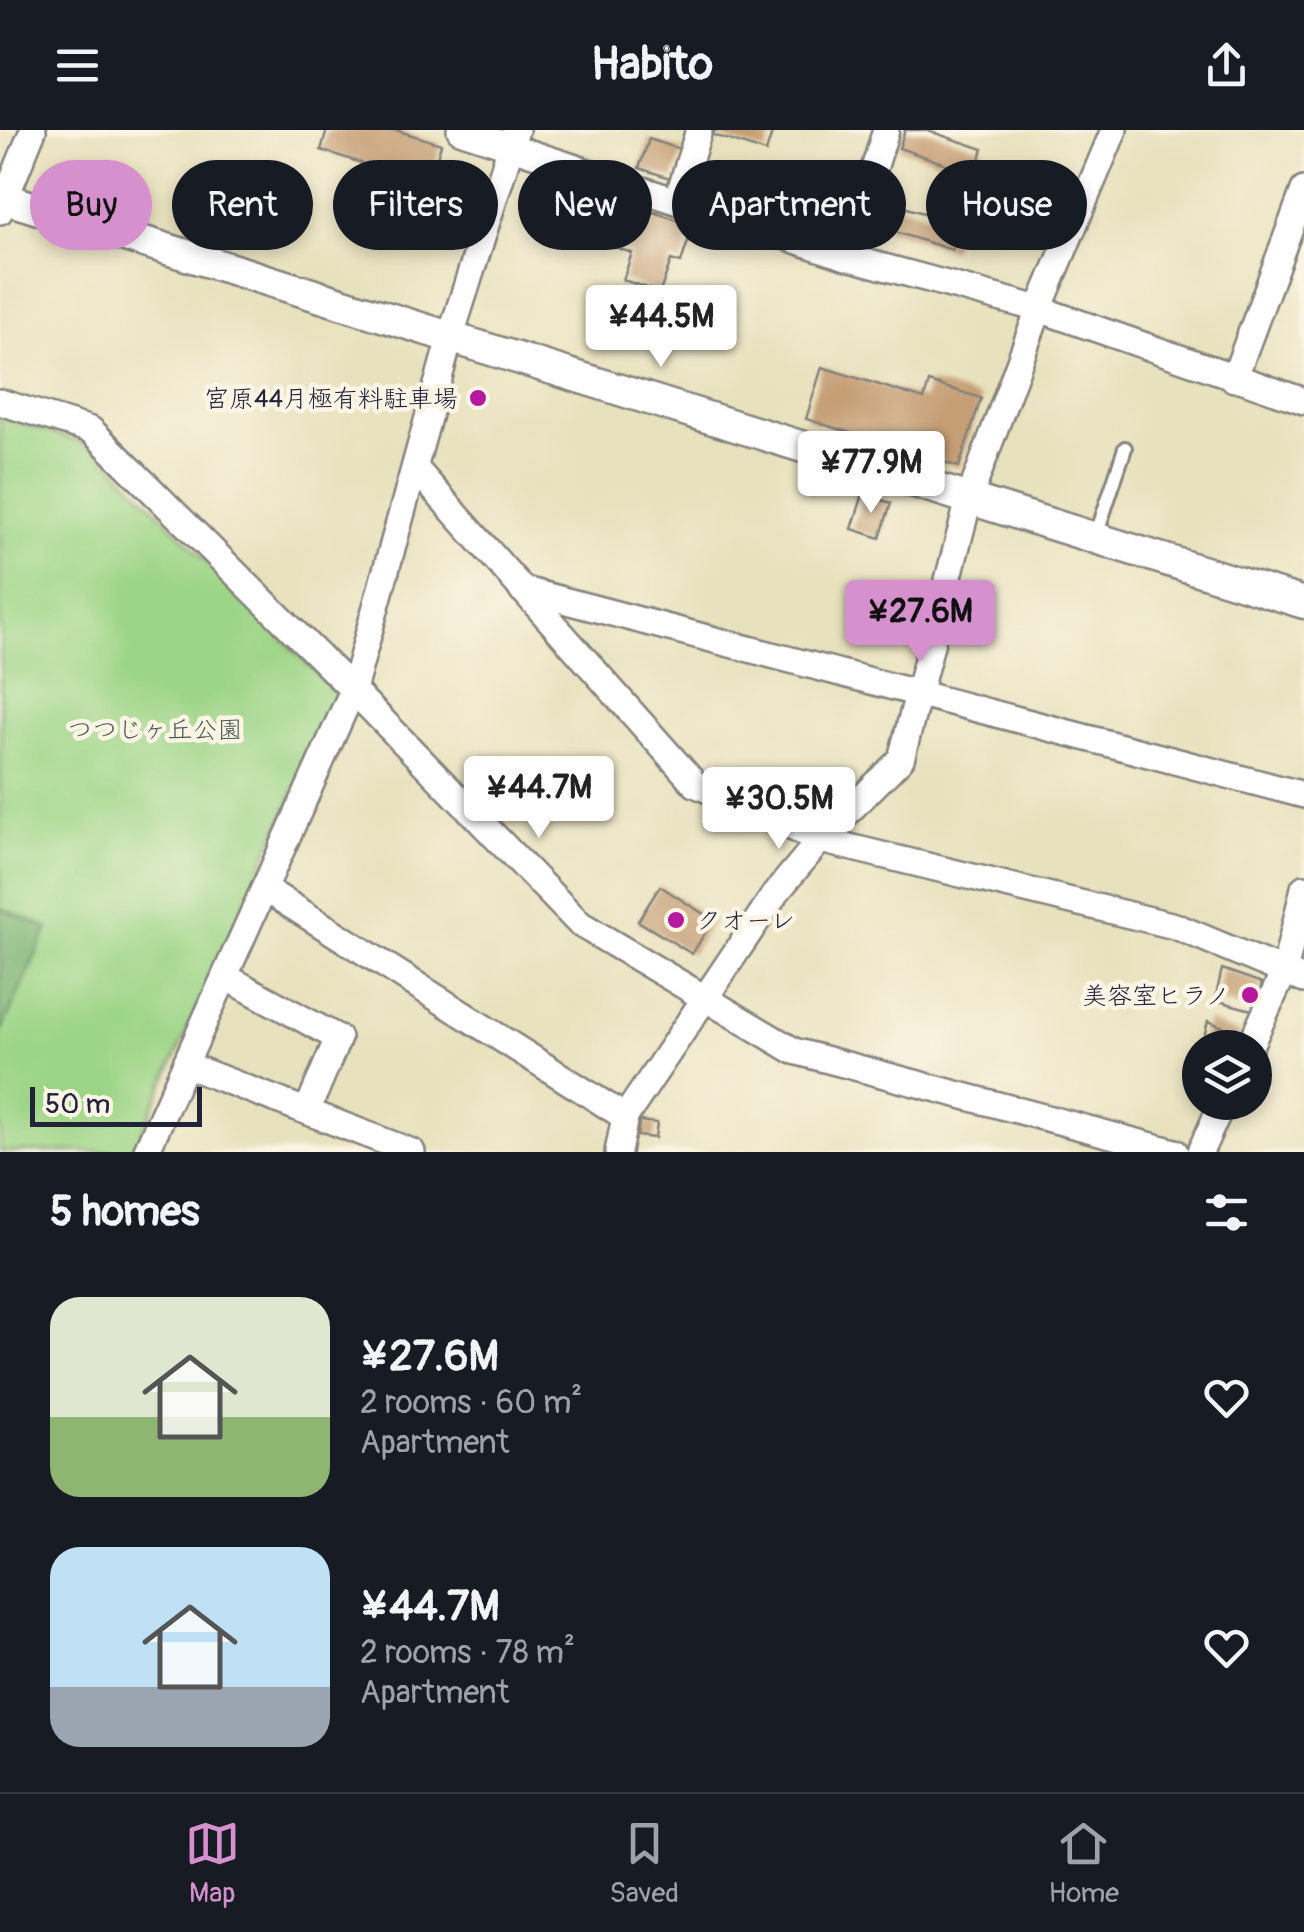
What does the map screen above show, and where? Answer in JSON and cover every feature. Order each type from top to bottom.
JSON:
[{"type":"street","points":[[33,130],[2,202],[970,496],[1304,603]]},
{"type":"street","points":[[460,130],[514,138],[672,199]]},
{"type":"street","points":[[690,160],[699,130]]},
{"type":"street","points":[[847,257],[886,130]]},
{"type":"street","points":[[618,1152],[624,1116],[775,894],[820,840],[900,759],[970,496],[1038,309],[1114,130]]},
{"type":"street","points":[[146,1152],[353,690],[450,338],[514,138]]},
{"type":"street","points":[[1234,379],[1304,190]]},
{"type":"street","points":[[826,250],[1038,309],[1304,402]]},
{"type":"street","points":[[0,402],[91,430],[353,690],[580,924],[794,1051],[1175,1152]]},
{"type":"street","points":[[414,468],[695,784],[820,840],[1176,926],[1294,976]]},
{"type":"street","points":[[521,589],[1304,796]]},
{"type":"street","points":[[1260,1030],[1294,976],[1304,888]]},
{"type":"street","points":[[264,889],[624,1116]]},
{"type":"street","points":[[226,977],[338,1038],[306,1111]]},
{"type":"street","points":[[186,1064],[412,1152]]},
{"type":"street","points":[[1200,1152],[1215,1120]]},
{"type":"lane","points":[[1096,537],[1125,448]]},
{"type":"green space","name":"つつじヶ丘公園","points":[[0,416],[95,447],[338,695],[133,1152],[0,1152]]},
{"type":"green space","points":[[0,908],[48,928],[0,1034]]},
{"type":"building","points":[[327,130],[396,130],[441,144],[436,160],[352,160],[321,150]]},
{"type":"building","points":[[715,130],[773,130],[766,152],[713,135]]},
{"type":"building","points":[[905,130],[926,130],[983,149],[979,160],[934,160],[899,148]]},
{"type":"building","points":[[649,139],[683,150],[680,160],[672,160],[672,179],[652,172],[652,160],[642,160]]},
{"type":"building","points":[[906,208],[926,214],[926,242],[906,235]]},
{"type":"building","points":[[652,212],[672,218],[672,250],[685,250],[681,263],[671,260],[660,292],[623,280],[632,253],[623,250],[652,250]]},
{"type":"building","points":[[822,367],[924,399],[929,382],[981,398],[959,467],[806,419]]},
{"type":"building","points":[[863,494],[891,503],[880,538],[852,529]]},
{"type":"building","name":"クオーレ","points":[[660,886],[713,920],[692,954],[638,921]]},
{"type":"building","points":[[1222,969],[1262,983],[1255,1011],[1215,1000]]},
{"type":"building","points":[[1208,1021],[1230,1030],[1206,1030]]},
{"type":"building","points":[[639,1121],[657,1123],[655,1138],[637,1136]]},
{"type":"place","name":"宮原44月極有料駐車場","points":[[478,398]]},
{"type":"place","name":"クオーレ","points":[[676,920]]},
{"type":"place","name":"美容室ヒラノ","points":[[1250,995]]}]
